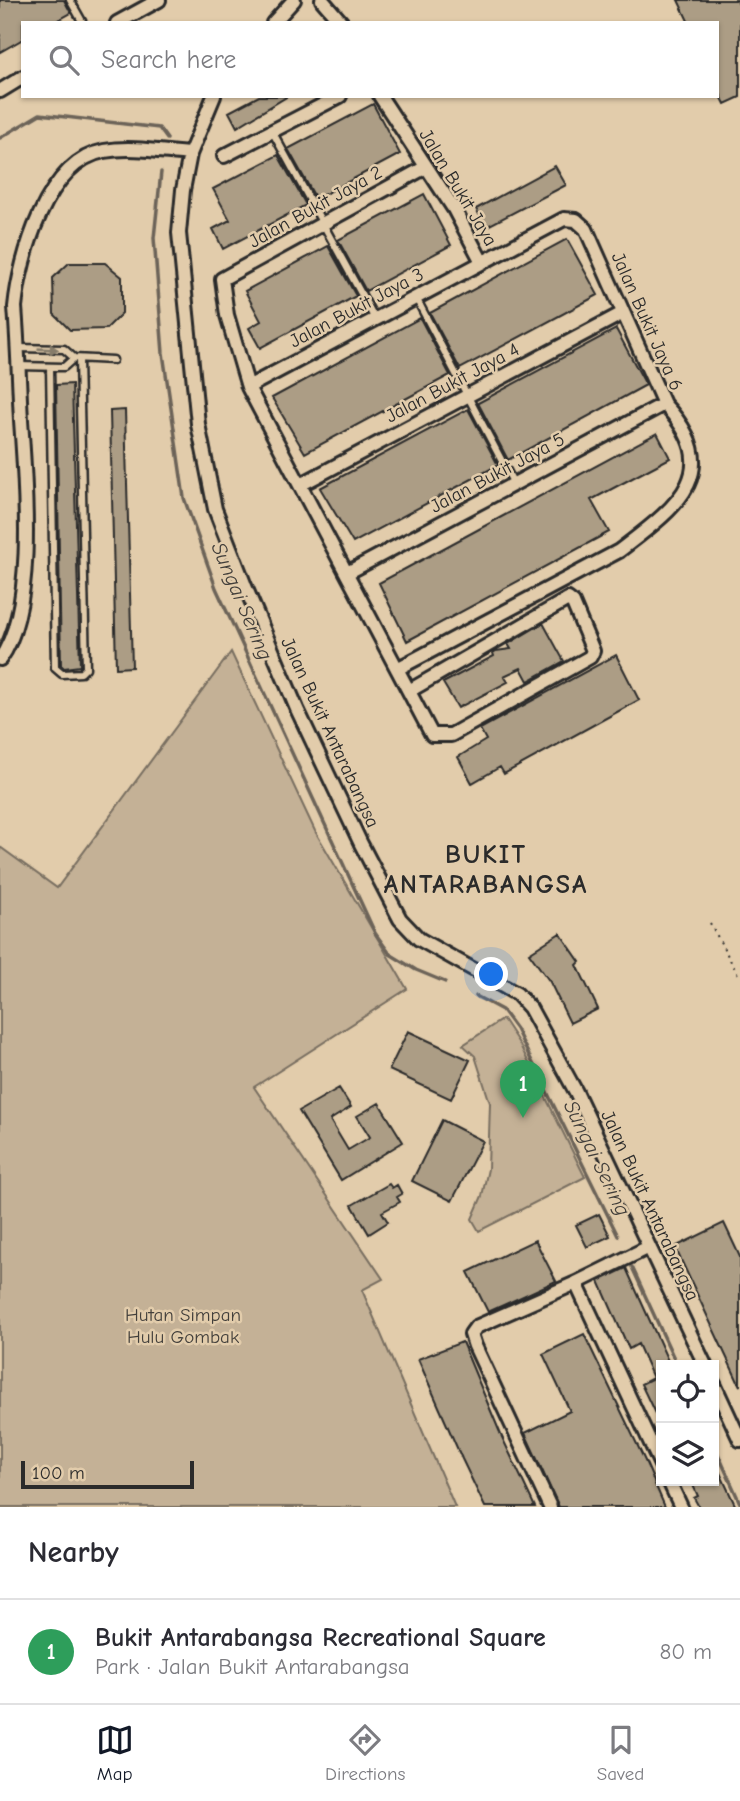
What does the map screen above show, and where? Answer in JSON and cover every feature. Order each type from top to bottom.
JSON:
[{"type":"street","points":[[121,21],[159,0]]},
{"type":"street","points":[[275,21],[294,0]]},
{"type":"street","points":[[322,0],[340,21]]},
{"type":"street","points":[[0,90],[21,78]]},
{"type":"street","name":"Jalan Bukit Antarabangsa","points":[[213,98],[190,154],[178,233],[198,424],[215,509],[297,709],[400,919],[419,939],[517,994],[530,1008],[570,1080],[703,1360]]},
{"type":"street","points":[[223,156],[336,98]]},
{"type":"street","name":"Jalan Bukit Jaya","points":[[381,98],[454,209],[482,262]]},
{"type":"street","points":[[0,659],[17,618],[25,572],[25,495],[15,307],[18,281],[38,220],[52,193],[67,174],[83,160],[101,151],[124,149],[190,154]]},
{"type":"street","name":"Jalan Bukit Jaya 2","points":[[248,387],[227,315],[222,279],[426,167]]},
{"type":"street","name":"Jalan Bukit Jaya 6","points":[[397,669],[618,551],[647,530],[688,488],[694,471],[693,447],[682,425],[664,404],[586,229],[576,220],[564,219],[482,262]]},
{"type":"street","name":"Jalan Bukit Jaya 3","points":[[248,387],[482,262]]},
{"type":"street","name":"Jalan Bukit Jaya 4","points":[[300,485],[623,313]]},
{"type":"street","points":[[248,387],[432,735],[451,735],[590,657],[593,651],[573,603],[568,599],[409,691]]},
{"type":"street","name":"Jalan Bukit Jaya 5","points":[[347,573],[664,404]]},
{"type":"street","points":[[550,1507],[471,1334],[476,1327],[649,1247]]},
{"type":"street","points":[[576,1283],[656,1454]]},
{"type":"street","points":[[719,1395],[740,1440]]},
{"type":"street","points":[[671,1486],[681,1507]]},
{"type":"lane","points":[[70,0],[82,21]]},
{"type":"lane","points":[[272,131],[375,319]]},
{"type":"lane","points":[[416,298],[514,484]]},
{"type":"lane","points":[[18,348],[64,349],[77,358],[113,360]]},
{"type":"lane","points":[[50,367],[55,668],[62,674],[81,673],[86,668],[77,358]]},
{"type":"lane","points":[[18,366],[64,367],[77,358]]},
{"type":"path","points":[[710,923],[740,978]]},
{"type":"green space","name":"Hutan Simpan Hulu Gombak","points":[[231,652],[315,831],[407,989],[254,1087],[383,1279],[362,1290],[455,1507],[0,1507],[0,847],[57,888]]},
{"type":"green space","points":[[503,1019],[520,1045],[585,1177],[479,1231],[472,1219],[482,1196],[488,1169],[490,1103],[475,1056],[463,1045]]},
{"type":"building","points":[[0,0],[64,0],[71,13],[57,21],[21,21],[21,40],[0,52]]},
{"type":"building","points":[[678,0],[737,0],[740,7],[740,97],[725,104],[719,92],[719,21],[688,21]]},
{"type":"building","points":[[255,98],[285,98],[237,127],[229,112]]},
{"type":"building","points":[[373,104],[400,154],[316,199],[288,149]]},
{"type":"building","points":[[278,155],[306,205],[223,249],[213,229],[230,220],[213,189]]},
{"type":"building","points":[[555,166],[566,185],[486,227],[476,209]]},
{"type":"building","points":[[424,194],[451,245],[366,291],[338,240]]},
{"type":"building","points":[[567,239],[598,295],[460,369],[430,313]]},
{"type":"building","points":[[328,246],[356,296],[260,348],[249,328],[261,321],[245,291]]},
{"type":"building","points":[[69,263],[105,263],[122,277],[122,313],[106,329],[70,330],[54,314],[53,278]]},
{"type":"building","points":[[420,318],[450,375],[305,453],[272,398]]},
{"type":"building","points":[[616,329],[646,385],[508,460],[478,403]]},
{"type":"building","points":[[72,384],[80,666],[64,668],[61,665],[56,385]]},
{"type":"building","points":[[468,409],[498,465],[353,543],[320,488]]},
{"type":"building","points":[[125,410],[132,667],[116,668],[110,411]]},
{"type":"building","points":[[657,433],[670,458],[591,500],[609,532],[407,641],[379,583]]},
{"type":"building","points":[[543,623],[564,661],[528,681],[521,668],[504,676],[508,682],[458,708],[443,683],[494,656],[496,651],[511,649],[508,644]]},
{"type":"building","points":[[616,655],[639,700],[504,774],[500,767],[472,783],[458,757],[486,740],[480,729]]},
{"type":"building","points":[[560,933],[580,962],[577,965],[598,1009],[570,1023],[550,982],[529,953]]},
{"type":"building","points":[[408,1031],[470,1060],[451,1099],[389,1070]]},
{"type":"building","points":[[339,1088],[351,1107],[330,1120],[348,1150],[370,1137],[357,1116],[379,1103],[403,1142],[341,1180],[299,1111]]},
{"type":"building","points":[[442,1120],[483,1141],[452,1201],[412,1181]]},
{"type":"building","points":[[389,1184],[392,1188],[397,1185],[402,1194],[397,1197],[400,1202],[382,1212],[388,1222],[369,1234],[352,1205]]},
{"type":"building","points":[[599,1214],[610,1236],[587,1247],[576,1225]]},
{"type":"building","points":[[724,1223],[740,1257],[740,1386],[675,1247]]},
{"type":"building","points":[[535,1240],[556,1281],[488,1312],[468,1272]]},
{"type":"building","points":[[626,1268],[668,1360],[656,1360],[656,1416],[641,1384],[653,1378],[638,1344],[629,1349],[599,1281]]},
{"type":"building","points":[[584,1334],[665,1507],[559,1507],[525,1433],[570,1411],[543,1354]]},
{"type":"building","points":[[462,1342],[535,1507],[485,1507],[462,1459],[418,1359]]},
{"type":"building","points":[[719,1471],[736,1507],[699,1507],[694,1498],[698,1496],[693,1486],[719,1486]]},
{"type":"waterway","name":"Sungai Sering","points":[[0,138],[40,114],[159,128],[167,139]]},
{"type":"waterway","name":"Sungai Sering","points":[[161,172],[154,238],[163,353],[184,498],[216,588],[375,933],[390,954],[416,970],[445,982]]},
{"type":"waterway","name":"Sungai Sering","points":[[476,996],[502,1010],[516,1029],[618,1236]]},
{"type":"waterway","name":"Sungai Sering","points":[[632,1267],[675,1360]]},
{"type":"waterway","name":"Sungai Sering","points":[[719,1456],[740,1503]]},
{"type":"place","name":"Bukit Antarabangsa Recreational Square","points":[[523,1118]]},
{"type":"district","name":"BUKIT ANTARABANGSA","points":[[486,869]]}]
